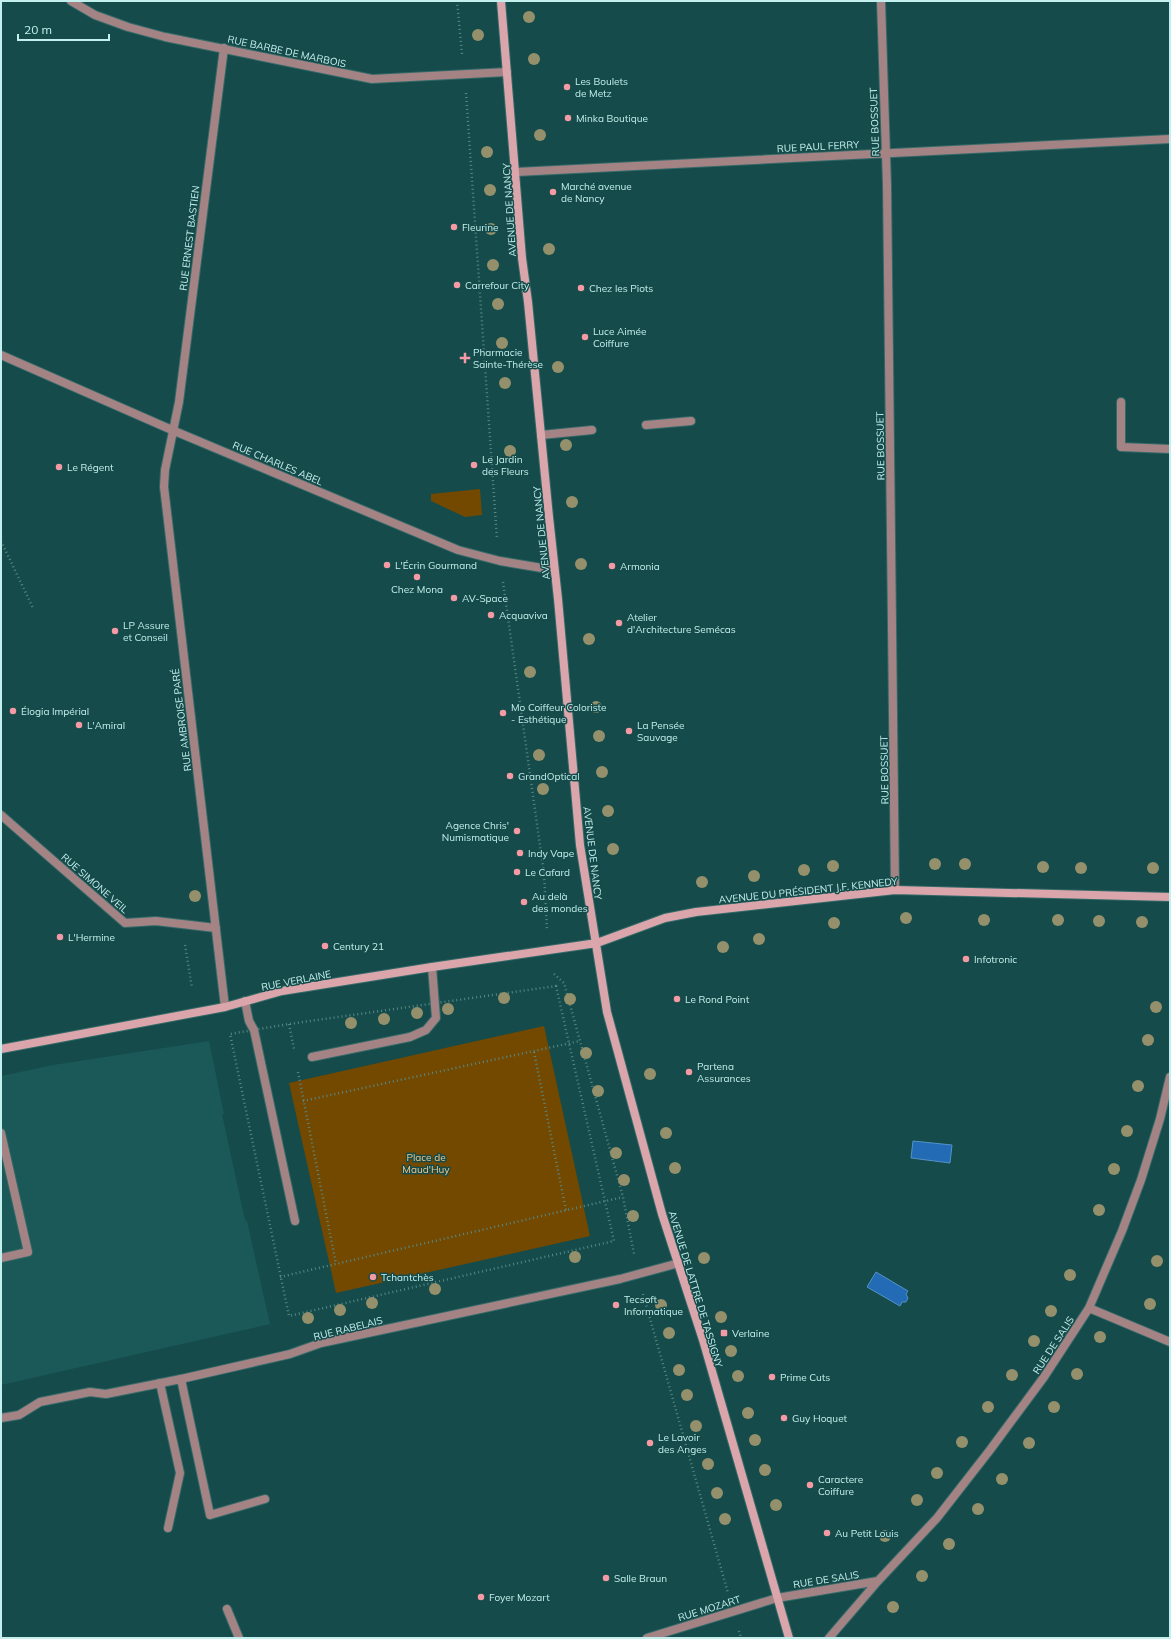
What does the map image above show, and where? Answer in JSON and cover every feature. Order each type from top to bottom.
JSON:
[{"type":"main road","name":"AVENUE DE NANCY","points":[[501,1],[522,258],[528,302],[558,599],[580,844],[583,869],[597,943]]},
{"type":"main road","name":"AVENUE DU PRÉSIDENT J.F. KENNEDY","points":[[597,943],[665,918],[696,912],[895,890],[1170,897]]},
{"type":"main road","name":"RUE VERLAINE","points":[[1,1049],[225,1008],[282,991],[597,943]]},
{"type":"main road","name":"AVENUE DE LATTRE DE TASSIGNY","points":[[597,943],[610,1022],[662,1214],[679,1263],[709,1362],[789,1638]]},
{"type":"street","name":"RUE BARBE DE MARBOIS","points":[[71,1],[95,15],[128,27],[165,37],[372,79],[507,72]]},
{"type":"street","name":"RUE BOSSUET","points":[[881,1],[886,152],[895,890]]},
{"type":"street","name":"RUE ERNEST BASTIEN","points":[[172,430],[179,402],[224,48]]},
{"type":"street","name":"RUE PAUL FERRY","points":[[516,172],[886,152],[1170,139]]},
{"type":"street","name":"RUE CHARLES ABEL","points":[[1,354],[172,430],[458,550],[500,562],[554,570]]},
{"type":"street","points":[[1121,402],[1121,447],[1170,449]]},
{"type":"street","points":[[646,425],[691,421]]},
{"type":"street","name":"RUE AMBROISE PARÉ","points":[[172,430],[165,470],[164,487],[225,1008]]},
{"type":"street","points":[[541,435],[592,430]]},
{"type":"street","name":"RUE SIMONE VEIL","points":[[1,815],[125,923],[156,921],[216,928]]},
{"type":"street","points":[[312,1057],[410,1037],[426,1030],[436,1018],[436,1002],[432,967]]},
{"type":"street","points":[[245,1001],[249,1022],[254,1030],[295,1221]]},
{"type":"street","name":"RUE DE SALIS","points":[[829,1638],[878,1581],[937,1518],[1044,1378],[1089,1308],[1122,1231],[1138,1187],[1160,1119],[1170,1077]]},
{"type":"street","points":[[1,1133],[28,1252],[1,1258]]},
{"type":"street","name":"RUE RABELAIS","points":[[1,1418],[19,1415],[40,1402],[90,1392],[106,1394],[181,1379],[302,1351],[321,1343],[637,1274],[679,1263]]},
{"type":"street","points":[[1089,1308],[1170,1342]]},
{"type":"street","points":[[181,1379],[210,1515],[265,1499]]},
{"type":"street","points":[[160,1383],[180,1472],[168,1528]]},
{"type":"street","name":"RUE DE SALIS","points":[[777,1598],[878,1581]]},
{"type":"street","name":"RUE MOZART","points":[[647,1638],[666,1635],[733,1611],[777,1598]]},
{"type":"street","points":[[227,1610],[239,1638]]},
{"type":"path","points":[[457,1],[464,74],[495,515],[500,562],[544,874],[547,932]]},
{"type":"path","points":[[1,541],[32,608]]},
{"type":"path","points":[[182,923],[192,988]]},
{"type":"path","points":[[554,974],[564,984],[623,1197],[637,1274],[741,1638]]},
{"type":"path","points":[[556,986],[614,1241],[289,1316],[230,1034],[289,1024],[556,986]]},
{"type":"path","points":[[289,1024],[294,1055]]},
{"type":"path","points":[[303,1101],[580,1041]]},
{"type":"path","points":[[534,1052],[566,1210]]},
{"type":"path","points":[[297,1070],[336,1264]]},
{"type":"path","points":[[280,1277],[623,1197]]},
{"type":"shaded area","points":[[209,1041],[224,1114],[222,1114],[270,1324],[1,1385],[1,1076],[53,1065]]},
{"type":"green space","points":[[480,489],[482,515],[465,517],[431,501],[431,494]]},
{"type":"green space","name":"Place de Maud'Huy","points":[[544,1026],[590,1236],[336,1293],[289,1083]]},
{"type":"water","points":[[913,1141],[952,1145],[950,1163],[911,1158]]},
{"type":"water","points":[[876,1272],[908,1291],[906,1294],[908,1298],[906,1302],[902,1302],[900,1306],[867,1287]]},
{"type":"place","name":"Les Boulets de Metz","points":[[567,87]]},
{"type":"place","name":"Minka Boutique","points":[[568,118]]},
{"type":"place","name":"Marché avenue de Nancy","points":[[553,192]]},
{"type":"place","name":"Fleurine","points":[[454,227]]},
{"type":"place","name":"Carrefour City","points":[[457,285]]},
{"type":"place","name":"Chez les Piots","points":[[581,288]]},
{"type":"place","name":"Luce Aimée Coiffure","points":[[585,337]]},
{"type":"place","name":"Pharmacie Sainte-Thérèse","points":[[465,358]]},
{"type":"place","name":"Le Jardin des Fleurs","points":[[474,465]]},
{"type":"place","name":"Le Régent","points":[[59,467]]},
{"type":"place","name":"L'Écrin Gourmand","points":[[387,565]]},
{"type":"place","name":"Armonia","points":[[612,566]]},
{"type":"place","name":"Chez Mona","points":[[417,577]]},
{"type":"place","name":"AV-Space","points":[[454,598]]},
{"type":"place","name":"Acquaviva","points":[[491,615]]},
{"type":"place","name":"Atelier d'Architecture Semécas","points":[[619,623]]},
{"type":"place","name":"LP Assure et Conseil","points":[[115,631]]},
{"type":"place","name":"Élogia Impérial","points":[[13,711]]},
{"type":"place","name":"Mo Coiffeur Coloriste - Esthétique","points":[[503,713]]},
{"type":"place","name":"L'Amiral","points":[[79,725]]},
{"type":"place","name":"La Pensée Sauvage","points":[[629,731]]},
{"type":"place","name":"GrandOptical","points":[[510,776]]},
{"type":"place","name":"Agence Chris' Numismatique","points":[[517,831]]},
{"type":"place","name":"Indy Vape","points":[[520,853]]},
{"type":"place","name":"Le Cafard","points":[[517,872]]},
{"type":"place","name":"Au delà des mondes","points":[[524,902]]},
{"type":"place","name":"L'Hermine","points":[[60,937]]},
{"type":"place","name":"Century 21","points":[[325,946]]},
{"type":"place","name":"Infotronic","points":[[966,959]]},
{"type":"place","name":"Le Rond Point","points":[[677,999]]},
{"type":"place","name":"Partena Assurances","points":[[689,1072]]},
{"type":"place","name":"Tchantchès","points":[[373,1277]]},
{"type":"place","name":"Tecsoft Informatique","points":[[616,1305]]},
{"type":"place","name":"Verlaine","points":[[724,1333]]},
{"type":"place","name":"Prime Cuts","points":[[772,1377]]},
{"type":"place","name":"Guy Hoquet","points":[[784,1418]]},
{"type":"place","name":"Le Lavoir des Anges","points":[[650,1443]]},
{"type":"place","name":"Caractere Coiffure","points":[[810,1485]]},
{"type":"place","name":"Au Petit Louis","points":[[827,1533]]},
{"type":"place","name":"Salle Braun","points":[[606,1578]]},
{"type":"place","name":"Foyer Mozart","points":[[481,1597]]}]
